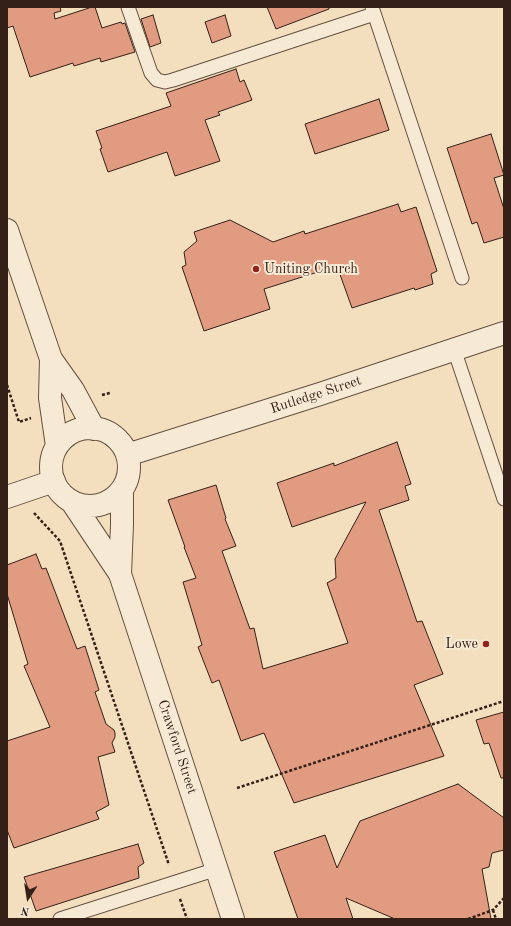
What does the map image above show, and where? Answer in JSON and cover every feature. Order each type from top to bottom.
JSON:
[{"type":"street","points":[[7,230],[51,359],[73,390],[94,429]]},
{"type":"street","name":"Rutledge Street","points":[[127,455],[320,394],[504,333]]},
{"type":"street","points":[[51,359],[50,398],[57,446]]},
{"type":"street","points":[[84,429],[94,429],[103,431],[118,440],[127,455],[129,473],[122,490],[114,498],[104,504],[83,506],[64,497],[58,490],[51,472],[51,463],[57,446],[65,438],[74,432],[84,429]]},
{"type":"street","points":[[12,496],[54,481]]},
{"type":"street","name":"Crawford Street","points":[[120,574],[122,490]]},
{"type":"street","name":"Crawford Street","points":[[72,502],[120,574],[233,919]]},
{"type":"lane","points":[[128,7],[151,73],[157,80],[165,82],[373,10],[462,278]]},
{"type":"lane","points":[[454,349],[504,499]]},
{"type":"lane","points":[[60,919],[217,869]]},
{"type":"path","points":[[12,496],[60,541],[187,919]]},
{"type":"path","points":[[237,788],[504,701]]},
{"type":"path","points":[[468,919],[493,910],[504,898]]},
{"type":"path","points":[[493,910],[496,919]]},
{"type":"building","points":[[7,7],[60,7],[61,11],[54,13],[55,19],[95,7],[102,28],[121,22],[122,24],[125,23],[135,52],[101,62],[100,58],[74,66],[73,63],[30,77],[13,26],[7,28]]},
{"type":"building","points":[[267,7],[329,7],[329,9],[276,29]]},
{"type":"building","points":[[153,15],[161,43],[150,47],[141,19]]},
{"type":"building","points":[[225,15],[231,36],[212,43],[205,22]]},
{"type":"building","points":[[236,69],[240,82],[244,80],[252,100],[218,112],[220,115],[205,120],[220,161],[175,176],[167,152],[108,172],[100,149],[102,148],[96,131],[171,106],[166,93]]},
{"type":"building","points":[[379,99],[389,130],[315,154],[305,124]]},
{"type":"building","points":[[491,134],[504,175],[494,178],[504,209],[504,237],[484,243],[477,222],[472,224],[447,148]]},
{"type":"building","name":"Uniting Church","points":[[398,204],[401,212],[416,207],[437,271],[431,274],[433,284],[415,290],[414,288],[352,308],[337,266],[264,289],[270,309],[204,331],[182,267],[186,265],[184,252],[197,241],[194,232],[230,220],[273,242],[304,231],[305,234]]},
{"type":"building","points":[[397,442],[411,484],[405,486],[409,500],[379,510],[417,622],[422,621],[443,674],[414,685],[444,756],[294,803],[264,733],[241,741],[219,680],[212,683],[198,647],[202,645],[183,582],[196,578],[168,500],[216,485],[226,518],[225,519],[236,546],[222,551],[250,629],[254,628],[263,669],[348,643],[327,583],[336,578],[335,559],[366,502],[292,527],[277,483],[334,463],[334,466]]},
{"type":"building","points":[[36,554],[42,569],[46,568],[77,649],[85,646],[99,690],[95,692],[106,724],[114,730],[115,733],[112,743],[115,752],[98,757],[109,805],[96,812],[99,819],[14,848],[7,830],[7,741],[50,727],[24,666],[28,664],[7,594],[7,565]]},
{"type":"building","points":[[504,712],[504,778],[501,778],[489,743],[484,744],[476,720]]},
{"type":"building","points":[[458,784],[504,818],[504,850],[492,853],[489,867],[482,869],[491,919],[395,919],[346,898],[353,919],[298,919],[274,852],[325,835],[337,868],[360,821]]},
{"type":"building","points":[[138,844],[144,863],[138,867],[139,878],[36,911],[24,877]]},
{"type":"place","name":"Uniting Church","points":[[256,269]]},
{"type":"place","name":"Lowe","points":[[486,644]]}]
